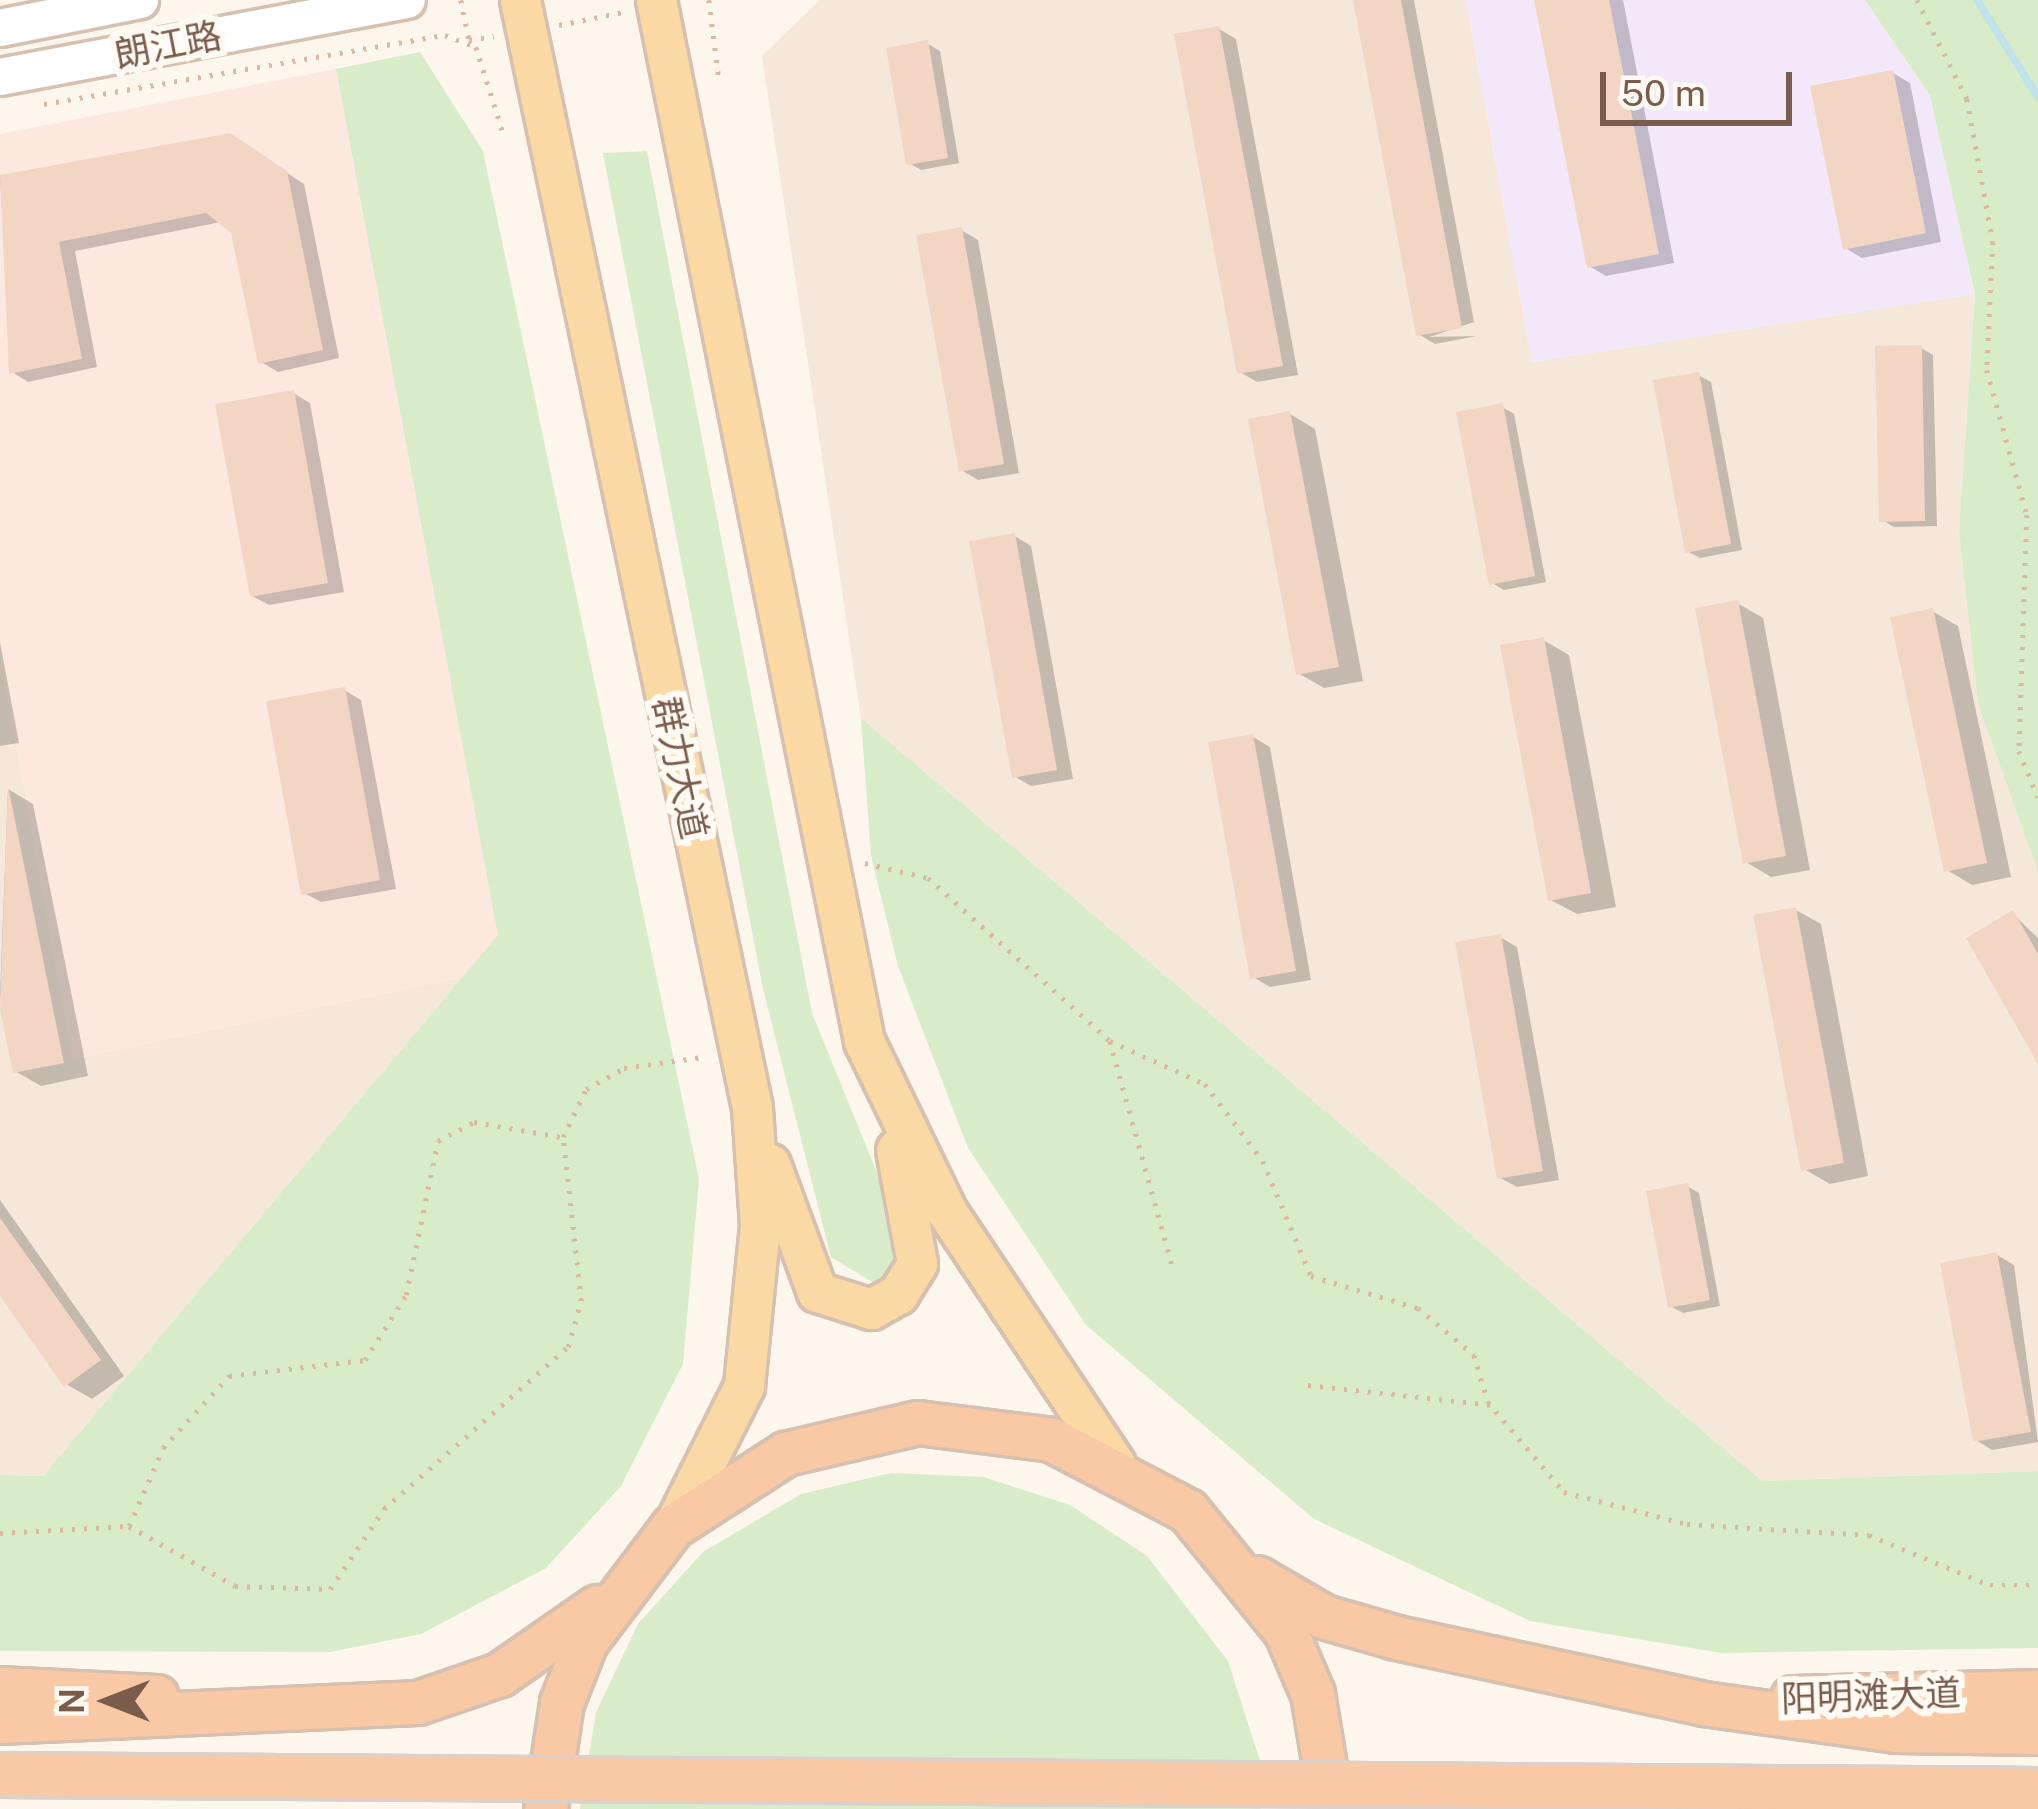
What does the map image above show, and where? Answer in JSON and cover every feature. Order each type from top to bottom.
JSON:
[{"type":"highway","points":[[0,1722],[308,1713],[418,1703],[500,1675],[566,1637],[673,1527],[786,1454],[873,1430],[986,1426],[1115,1465],[1188,1511],[1249,1573],[1324,1617],[1397,1639],[1704,1704],[1896,1731],[2038,1733]]},
{"type":"highway","points":[[1249,1573],[1313,1694],[1332,1809]]},
{"type":"highway","points":[[546,1809],[562,1703],[620,1586]]},
{"type":"highway","points":[[0,1689],[308,1713]]},
{"type":"highway","name":"阳明滩大道","points":[[1704,1704],[2038,1692]]},
{"type":"highway","points":[[0,1775],[2038,1790]]},
{"type":"main road","name":"朗江路","points":[[0,28],[140,0]]},
{"type":"main road","name":"朗江路","points":[[0,77],[407,0]]},
{"type":"main road","points":[[657,3],[864,1041],[919,1250],[885,1305],[852,1310],[817,1292],[752,1108]]},
{"type":"main road","name":"群力大道","points":[[523,15],[752,1108],[760,1225],[744,1386],[673,1527]]},
{"type":"main road","points":[[864,1041],[947,1212],[1115,1465]]},
{"type":"path","points":[[461,0],[469,40],[503,132]]},
{"type":"path","points":[[709,0],[719,79]]},
{"type":"path","points":[[1917,0],[1967,99],[1993,242],[1987,370],[2027,515],[2019,751],[2038,797]]},
{"type":"path","points":[[44,104],[356,45],[469,40],[523,15],[657,3]]},
{"type":"path","points":[[2027,515],[2038,512]]},
{"type":"path","points":[[865,863],[928,878],[1110,1041],[1205,1084],[1263,1161],[1311,1276],[1418,1309],[1474,1355],[1491,1405],[1564,1492],[1687,1524],[1869,1535],[1990,1585],[2038,1585]]},
{"type":"path","points":[[1110,1041],[1174,1271]]},
{"type":"path","points":[[0,1533],[130,1526],[235,1586],[330,1589],[384,1509],[568,1347],[580,1301],[563,1137],[586,1089],[624,1068],[702,1057]]},
{"type":"path","points":[[130,1526],[163,1448],[229,1376],[365,1360],[406,1295],[438,1141],[474,1122],[563,1137]]},
{"type":"path","points":[[1308,1384],[1491,1405]]},
{"type":"shaded area","points":[[820,0],[1466,0],[1532,362],[1975,294],[1959,531],[1978,704],[2038,872],[2038,1471],[1762,1481],[861,718],[762,56]]},
{"type":"shaded area","points":[[1466,0],[1865,0],[1930,96],[1975,294],[1532,362]]},
{"type":"shaded area","points":[[336,69],[499,935],[463,977],[73,1059],[0,655],[0,134]]},
{"type":"shaded area","points":[[0,655],[73,1059],[463,977],[43,1476],[0,1475]]},
{"type":"green space","points":[[1865,0],[2038,0],[2038,872],[1978,704],[1959,531],[1975,294],[1930,96]]},
{"type":"green space","points":[[420,52],[483,151],[699,1179],[683,1364],[621,1486],[546,1568],[421,1634],[330,1652],[0,1651],[0,1475],[43,1476],[498,935],[336,69]]},
{"type":"green space","points":[[647,151],[812,1013],[899,1227],[899,1264],[879,1286],[831,1257],[763,989],[603,153]]},
{"type":"green space","points":[[861,718],[1762,1481],[2038,1471],[2038,1648],[1722,1653],[1530,1621],[1314,1519],[1086,1325],[968,1148],[898,966],[871,856]]},
{"type":"green space","points":[[891,1473],[983,1477],[1070,1505],[1147,1556],[1228,1661],[1262,1767],[1261,1809],[580,1809],[596,1712],[638,1624],[703,1552],[801,1494]]},
{"type":"building","points":[[1353,0],[1401,0],[1462,328],[1416,336]]},
{"type":"building","points":[[1534,0],[1609,0],[1659,254],[1587,268]]},
{"type":"building","points":[[1219,26],[1283,366],[1237,374],[1174,34]]},
{"type":"building","points":[[928,40],[948,158],[906,165],[886,48]]},
{"type":"building","points":[[1893,70],[1926,233],[1843,250],[1810,86]]},
{"type":"building","points":[[230,133],[287,171],[323,350],[258,364],[231,233],[206,213],[59,242],[82,359],[9,374],[0,175]]},
{"type":"building","points":[[962,227],[1004,464],[959,472],[916,235]]},
{"type":"building","points":[[1922,345],[1925,521],[1879,522],[1875,346]]},
{"type":"building","points":[[1699,372],[1731,544],[1685,553],[1653,380]]},
{"type":"building","points":[[294,390],[328,583],[250,597],[215,404]]},
{"type":"building","points":[[1503,403],[1535,576],[1489,585],[1456,412]]},
{"type":"building","points":[[1290,411],[1339,667],[1296,675],[1248,419]]},
{"type":"building","points":[[1015,533],[1057,770],[1012,778],[969,541]]},
{"type":"building","points":[[1738,600],[1786,856],[1743,864],[1695,608]]},
{"type":"building","points":[[1933,608],[1987,863],[1944,872],[1890,617]]},
{"type":"building","points":[[1544,637],[1591,893],[1548,901],[1500,645]]},
{"type":"building","points":[[345,687],[380,880],[301,895],[266,701]]},
{"type":"building","points":[[1253,734],[1296,971],[1250,979],[1208,742]]},
{"type":"building","points":[[8,786],[64,1063],[13,1073],[0,1009]]},
{"type":"building","points":[[1796,907],[1844,1163],[1801,1171],[1753,915]]},
{"type":"building","points":[[2013,910],[2038,954],[2038,1064],[1966,938]]},
{"type":"building","points":[[1501,934],[1543,1171],[1497,1179],[1455,942]]},
{"type":"building","points":[[1688,1183],[1710,1300],[1668,1308],[1646,1191]]},
{"type":"building","points":[[0,1218],[101,1360],[64,1387],[0,1296]]},
{"type":"building","points":[[1997,1252],[2031,1432],[1973,1442],[1940,1263]]},
{"type":"waterway","points":[[1977,0],[2038,97]]}]
